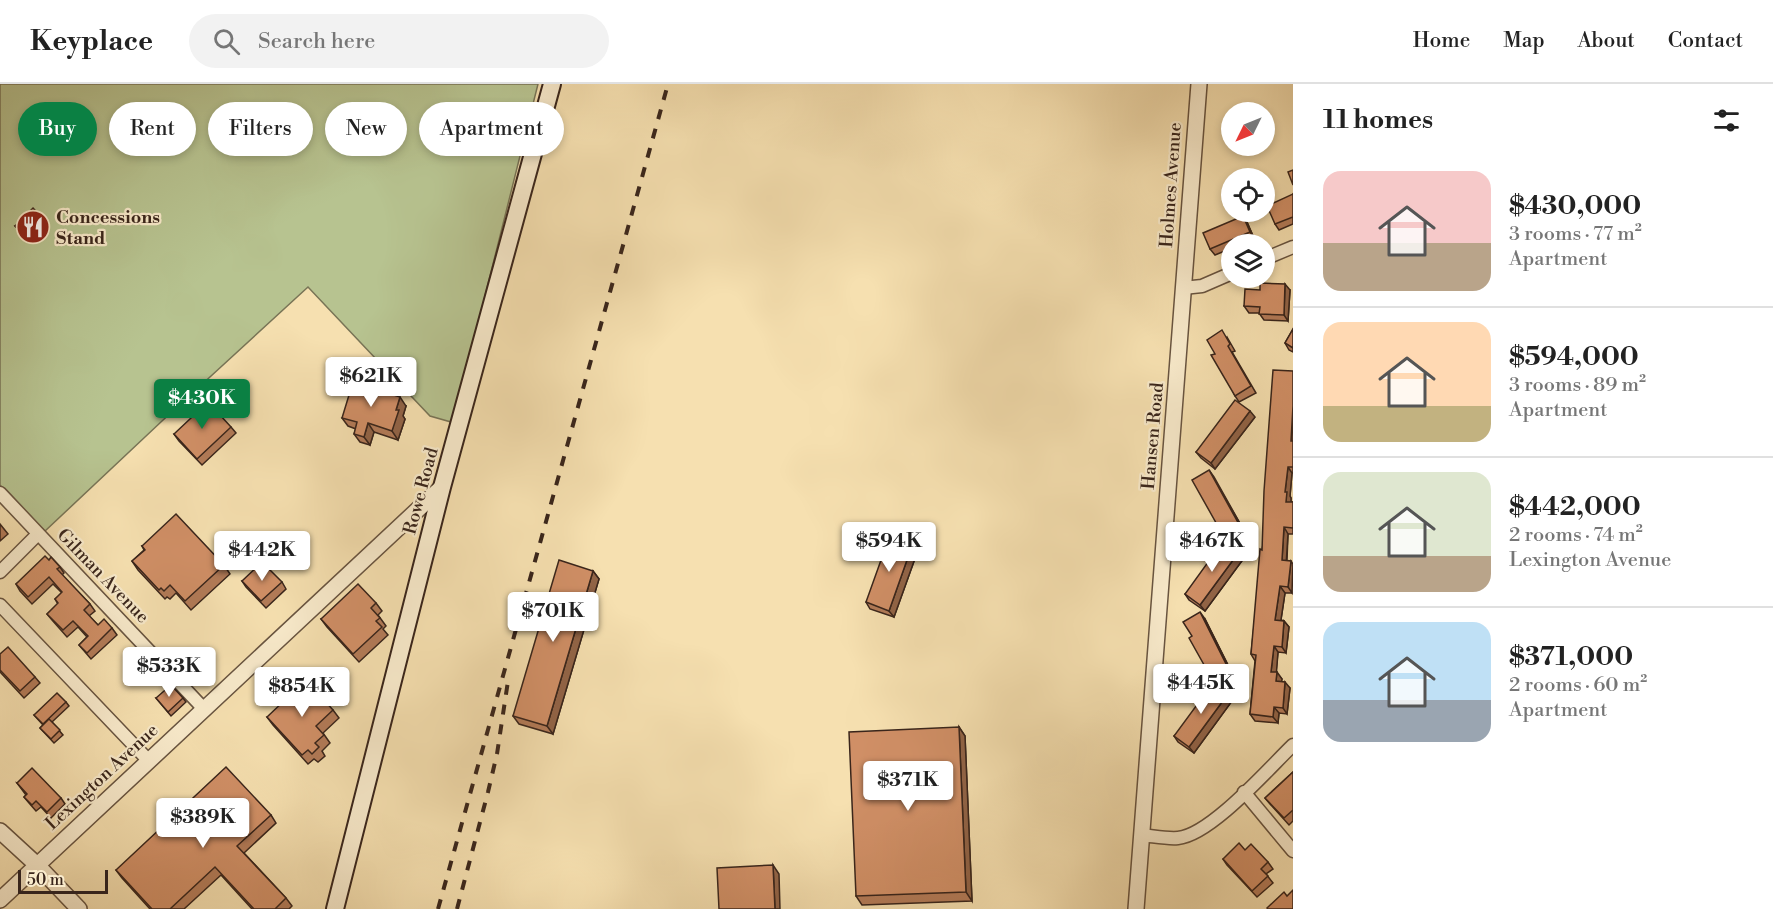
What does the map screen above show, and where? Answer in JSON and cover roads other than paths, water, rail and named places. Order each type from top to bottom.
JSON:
[{"type":"main road","name":"Rowe Road","points":[[335,909],[441,487],[552,84]]},
{"type":"street","name":"Holmes Avenue","points":[[1183,288],[1199,84]]},
{"type":"street","points":[[1275,254],[1293,247]]},
{"type":"street","points":[[1183,288],[1202,286],[1221,278]]},
{"type":"street","name":"Hansen Road","points":[[1136,909],[1183,288]]},
{"type":"street","name":"Lexington Avenue","points":[[0,900],[441,487]]},
{"type":"street","name":"Gilman Avenue","points":[[0,493],[204,709]]},
{"type":"street","points":[[0,572],[38,534]]},
{"type":"street","points":[[0,605],[148,760]]},
{"type":"street","points":[[1141,835],[1179,838],[1198,832],[1293,745]]},
{"type":"street","points":[[1244,792],[1293,851]]},
{"type":"street","points":[[2,837],[37,865],[80,909]]},
{"type":"railway","points":[[438,909],[668,84]]},
{"type":"railway","points":[[457,909],[497,754],[508,681]]},
{"type":"place","name":"Concessions Stand","points":[[33,227]]}]
